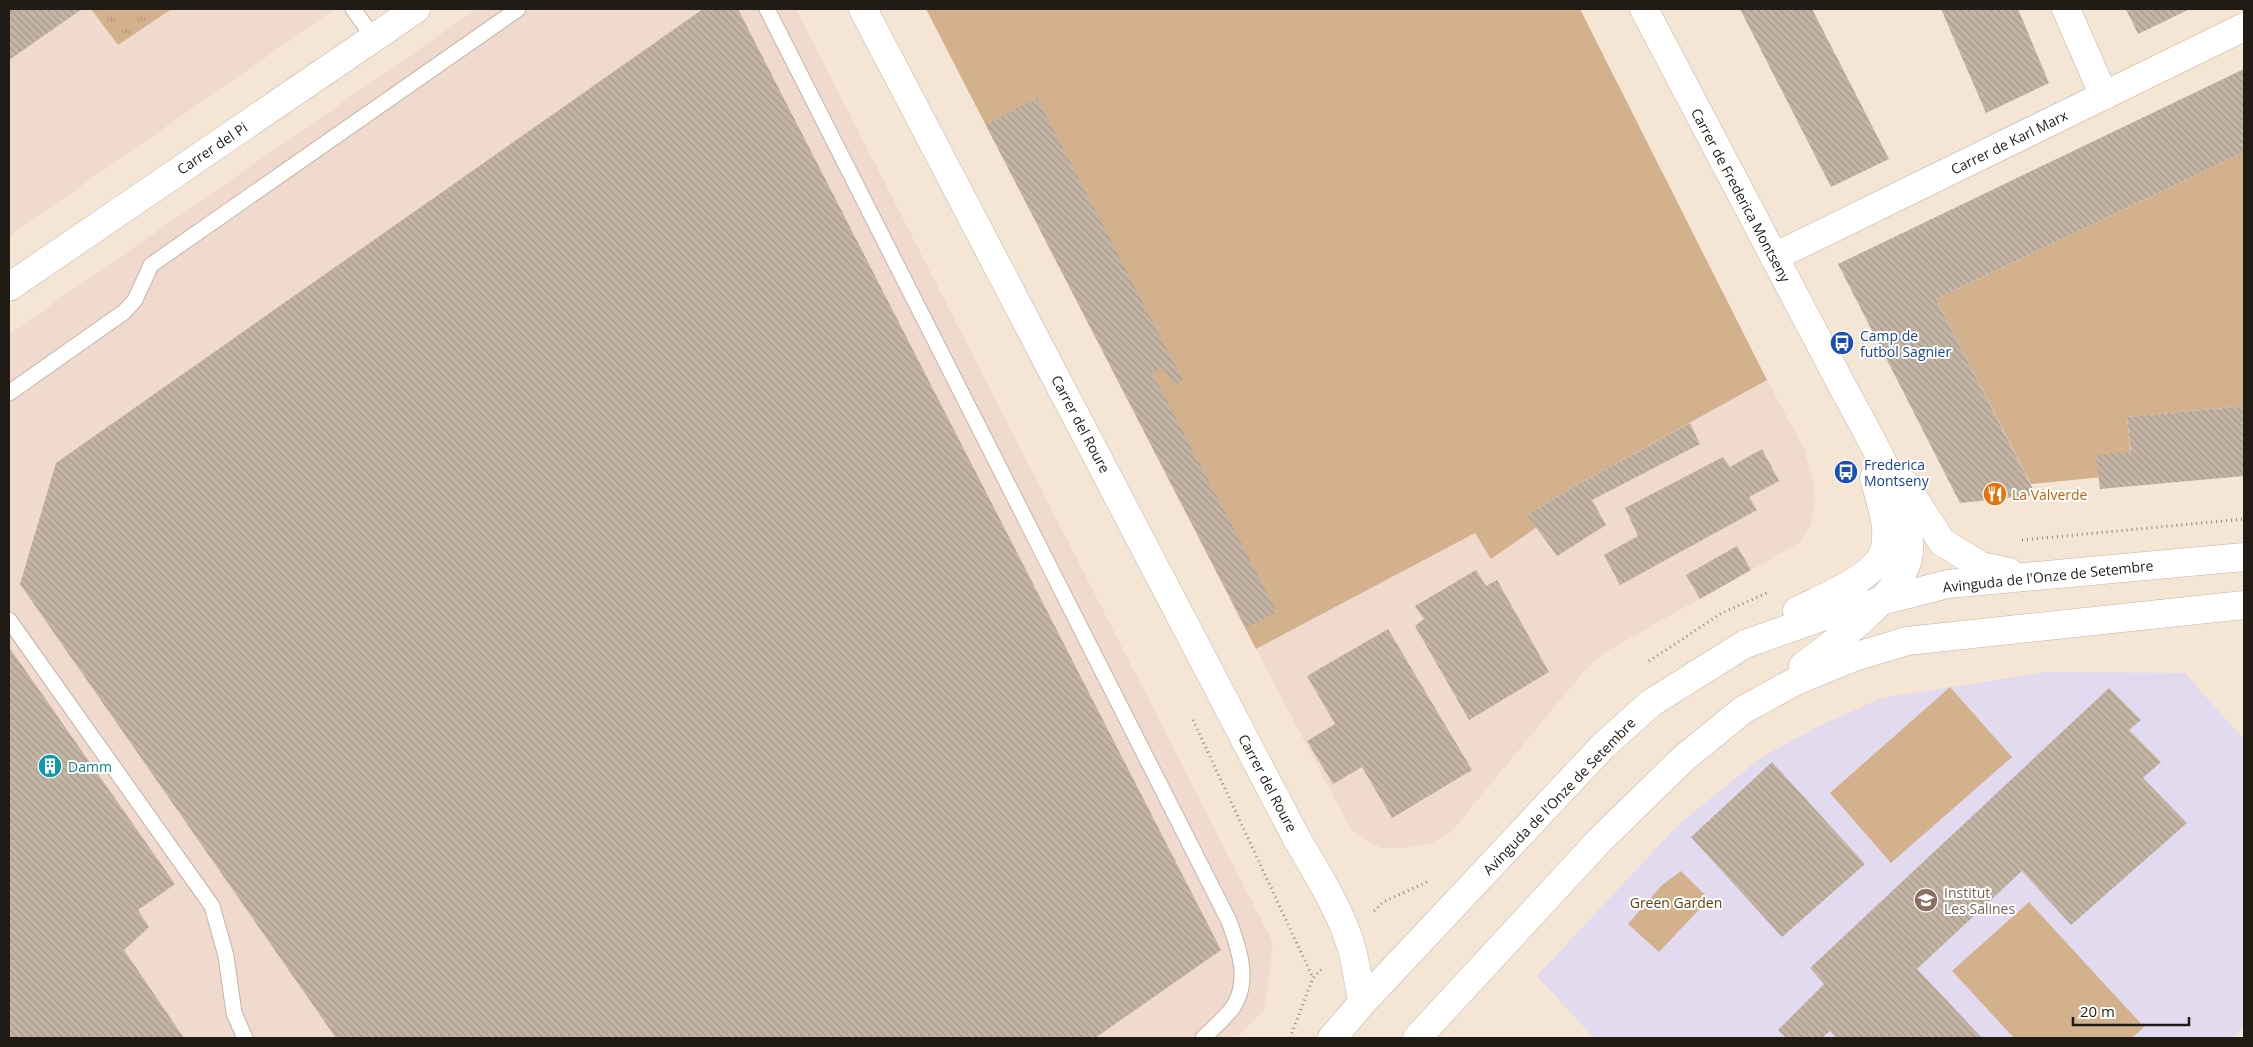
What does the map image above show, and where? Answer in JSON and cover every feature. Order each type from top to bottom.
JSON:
[{"type":"main road","name":"Carrer del Pi","points":[[9,287],[416,9]]},
{"type":"main road","name":"Carrer del Roure","points":[[863,9],[1325,890],[1349,941],[1358,974],[1362,1003]]},
{"type":"main road","name":"Carrer de Frederica Montseny","points":[[1644,9],[1839,380]]},
{"type":"main road","points":[[2066,9],[2104,96]]},
{"type":"main road","name":"Carrer de Karl Marx","points":[[1774,257],[2244,27]]},
{"type":"main road","points":[[1839,380],[1942,542],[1981,566],[2027,576]]},
{"type":"main road","points":[[1417,1038],[1628,812],[1684,758],[1743,710],[1848,633],[1881,600],[1899,578],[1907,561],[1910,547],[1906,525],[1884,467],[1839,380]]},
{"type":"main road","points":[[1745,644],[1786,618],[1865,576],[1882,554],[1886,534],[1881,503],[1870,464],[1839,380]]},
{"type":"main road","name":"Avinguda de l'Onze de Setembre","points":[[1332,1038],[1362,1003],[1603,746],[1651,703],[1745,644],[1827,615],[1948,584],[2244,558]]},
{"type":"main road","points":[[1743,710],[1796,681],[1854,656],[1907,641],[2244,605]]},
{"type":"lane","points":[[353,9],[374,38]]},
{"type":"lane","points":[[9,393],[124,312],[135,300],[151,265],[518,9]]},
{"type":"lane","points":[[767,9],[1229,921],[1241,956],[1241,982],[1235,1004],[1203,1038]]},
{"type":"lane","points":[[9,620],[212,906],[226,956],[234,1013],[245,1038]]},
{"type":"path","points":[[2018,540],[2244,519]]},
{"type":"path","points":[[1290,1038],[1313,978]]},
{"type":"shaded area","points":[[9,9],[335,9],[9,236]]},
{"type":"shaded area","points":[[477,9],[796,9],[1273,943],[1265,1008],[1236,1038],[9,1038],[9,334]]},
{"type":"shaded area","points":[[1767,380],[1804,449],[1813,481],[1815,502],[1811,524],[1799,543],[1605,652],[1585,670],[1451,832],[1433,843],[1406,848],[1382,848],[1363,839],[1350,828],[1256,649],[1475,533],[1491,559],[1536,527],[1527,515],[1568,490]]},
{"type":"shaded area","name":"Institut Les Salines","points":[[2046,672],[2185,673],[2244,740],[2244,1027],[2232,1038],[1594,1038],[1537,976],[1680,823],[1762,757],[1815,728],[1882,698]]},
{"type":"green space","points":[[91,9],[169,9],[170,10],[118,45]]},
{"type":"green space","points":[[926,9],[1580,9],[1767,380],[1568,490],[1527,515],[1537,527],[1491,559],[1475,533],[1256,649]]},
{"type":"green space","points":[[2244,152],[2244,406],[2127,417],[2133,474],[2031,484],[1936,299]]},
{"type":"green space","points":[[1950,687],[2012,757],[1891,863],[1830,793]]},
{"type":"green space","name":"Green Garden","points":[[1681,871],[1709,899],[1659,952],[1628,924],[1661,886]]},
{"type":"green space","points":[[2029,902],[2144,1027],[2132,1038],[2014,1038],[1952,971]]},
{"type":"building","points":[[9,9],[82,9],[9,60]]},
{"type":"building","points":[[703,9],[738,9],[1221,950],[1095,1038],[336,1038],[20,584],[56,463]]},
{"type":"building","points":[[1740,9],[1812,9],[1889,159],[1831,187]]},
{"type":"building","points":[[1941,9],[2018,9],[2049,83],[1986,113]]},
{"type":"building","points":[[2126,9],[2190,9],[2138,34]]},
{"type":"building","points":[[2244,69],[2244,152],[1936,299],[2036,495],[1960,503],[1838,264]]},
{"type":"building","points":[[1037,98],[1183,380],[1173,386],[1163,367],[1152,372],[1277,612],[1246,628],[986,125]]},
{"type":"building","points":[[2244,406],[2244,476],[2100,489],[2096,455],[2131,451],[2127,417]]},
{"type":"building","points":[[1690,423],[1700,444],[1592,500],[1606,525],[1557,556],[1527,515],[1568,490]]},
{"type":"building","points":[[1762,449],[1779,481],[1749,497],[1757,510],[1620,585],[1604,555],[1638,536],[1625,508],[1723,457],[1730,467]]},
{"type":"building","points":[[1737,546],[1751,570],[1700,599],[1686,575]]},
{"type":"building","points":[[1476,570],[1486,586],[1497,580],[1549,672],[1469,720],[1415,626],[1424,619],[1415,606]]},
{"type":"building","points":[[1388,629],[1472,770],[1392,818],[1362,767],[1333,784],[1307,741],[1335,724],[1307,676]]},
{"type":"building","name":"Damm","points":[[9,647],[175,884],[138,910],[149,927],[124,950],[184,1038],[9,1038]]},
{"type":"building","points":[[2109,688],[2141,720],[2129,730],[2161,762],[2143,778],[2187,823],[2071,925],[2022,871],[1917,969],[1982,1038],[1836,1038],[1830,1031],[1822,1038],[1786,1038],[1778,1030],[1824,984],[1810,968]]},
{"type":"building","points":[[1772,762],[1865,864],[1782,937],[1691,837]]},
{"type":"place","name":"Camp de futbol Sagnier","points":[[1842,343]]},
{"type":"place","name":"Frederica Montseny","points":[[1846,472]]},
{"type":"place","name":"La Valverde","points":[[1995,494]]},
{"type":"place","name":"Damm","points":[[50,766]]},
{"type":"place","name":"Institut Les Salines","points":[[1926,900]]}]
